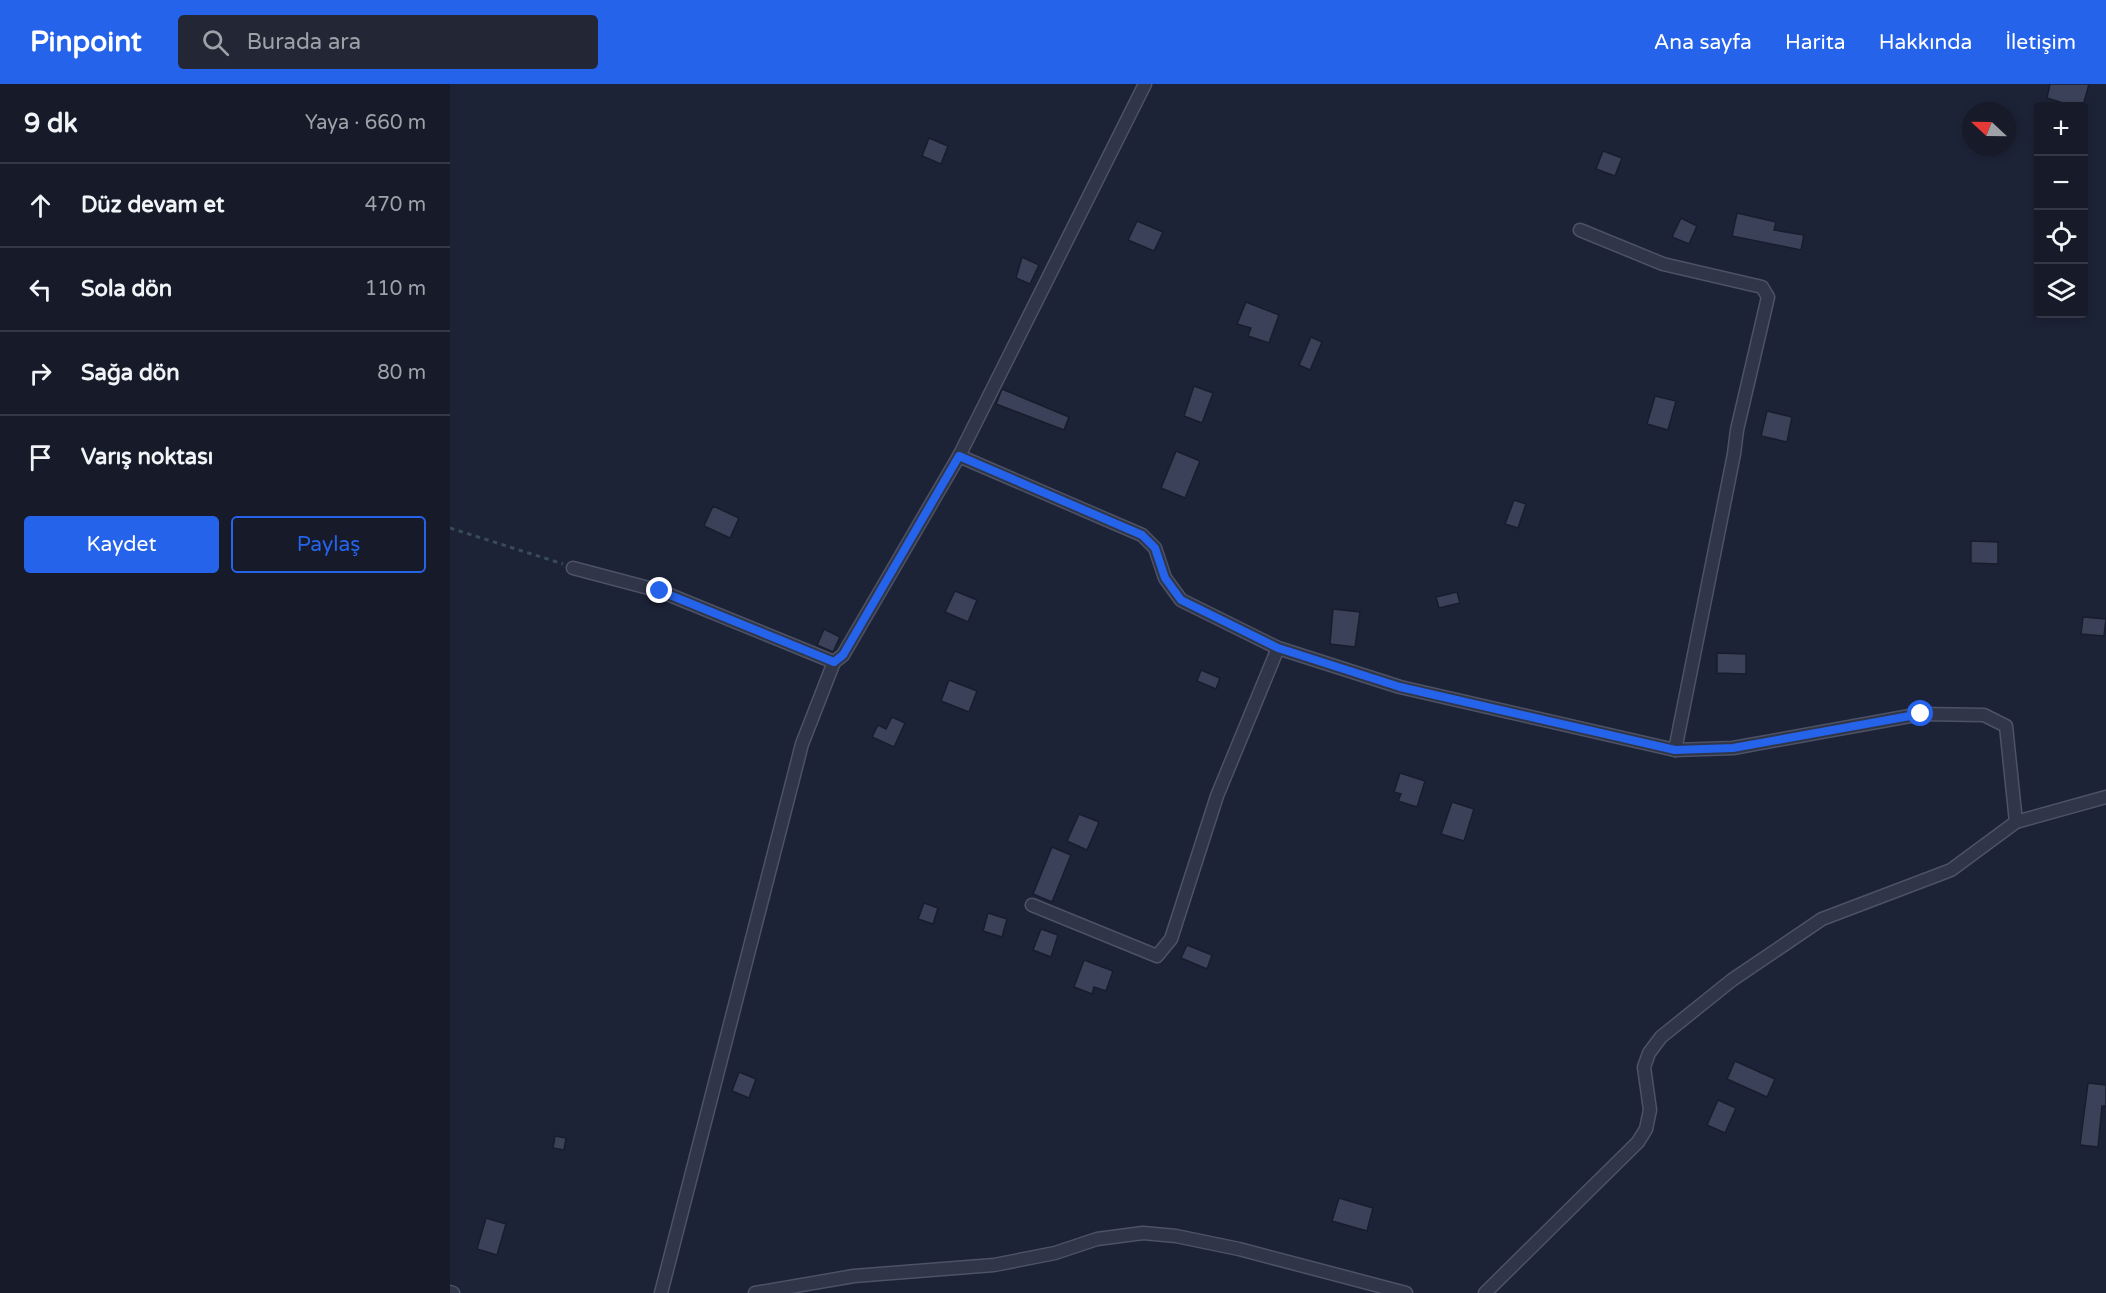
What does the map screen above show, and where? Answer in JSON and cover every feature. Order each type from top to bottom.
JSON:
[{"type":"street","points":[[661,1293],[802,744],[834,662],[843,655],[959,456],[1145,84]]},
{"type":"street","points":[[1580,230],[1663,264],[1762,287],[1768,297],[1737,430],[1675,750]]},
{"type":"street","points":[[959,456],[1142,535],[1155,548],[1165,578],[1181,600],[1278,648],[1400,687],[1675,750],[1733,748],[1921,714],[1984,715],[2006,726],[2016,822]]},
{"type":"street","points":[[573,568],[660,591],[834,662]]},
{"type":"street","points":[[1032,905],[1157,956],[1171,939],[1217,796],[1278,648]]},
{"type":"street","points":[[1485,1293],[1638,1142],[1646,1129],[1650,1110],[1644,1067],[1648,1053],[1661,1037],[1732,980],[1822,919],[1951,870],[2016,822],[2106,797]]},
{"type":"street","points":[[755,1293],[854,1276],[994,1265],[1055,1253],[1097,1239],[1143,1233],[1176,1236],[1239,1249],[1406,1293]]},
{"type":"path","points":[[450,528],[573,568]]},
{"type":"building","points":[[2050,84],[2089,84],[2084,102],[2060,102],[2047,98]]},
{"type":"building","points":[[929,138],[948,146],[941,164],[922,156]]},
{"type":"building","points":[[1603,151],[1622,158],[1615,176],[1596,169]]},
{"type":"building","points":[[1737,213],[1776,222],[1774,230],[1804,235],[1801,250],[1732,236]]},
{"type":"building","points":[[1681,218],[1697,226],[1689,244],[1672,237]]},
{"type":"building","points":[[1137,221],[1163,232],[1154,251],[1128,240]]},
{"type":"building","points":[[1022,257],[1039,265],[1030,284],[1016,278]]},
{"type":"building","points":[[1246,302],[1279,315],[1269,343],[1248,336],[1251,328],[1237,324]]},
{"type":"building","points":[[1311,337],[1322,342],[1310,370],[1299,365]]},
{"type":"building","points":[[1194,386],[1213,393],[1202,423],[1184,416]]},
{"type":"building","points":[[1002,389],[1069,417],[1064,430],[996,404]]},
{"type":"building","points":[[1655,396],[1676,401],[1668,430],[1647,424]]},
{"type":"building","points":[[1767,411],[1792,417],[1787,442],[1761,436]]},
{"type":"building","points":[[1176,451],[1200,461],[1185,498],[1161,488]]},
{"type":"building","points":[[1514,500],[1526,504],[1518,528],[1505,524]]},
{"type":"building","points":[[713,506],[739,518],[730,538],[704,526]]},
{"type":"building","points":[[1971,541],[1998,542],[1998,564],[1971,563]]},
{"type":"building","points":[[955,591],[977,600],[968,622],[945,612]]},
{"type":"building","points":[[1457,592],[1460,603],[1439,608],[1436,597]]},
{"type":"building","points":[[1333,609],[1360,612],[1355,647],[1330,644]]},
{"type":"building","points":[[2083,617],[2106,619],[2104,636],[2081,634]]},
{"type":"building","points":[[824,629],[840,637],[833,652],[817,645]]},
{"type":"building","points":[[1717,653],[1746,654],[1746,674],[1717,673]]},
{"type":"building","points":[[1201,670],[1220,678],[1216,689],[1197,681]]},
{"type":"building","points":[[949,680],[977,691],[969,712],[941,701]]},
{"type":"building","points":[[892,717],[905,723],[894,747],[872,737],[878,725],[886,729]]},
{"type":"building","points":[[1400,773],[1425,781],[1417,807],[1398,801],[1401,794],[1394,792]]},
{"type":"building","points":[[1452,802],[1474,809],[1464,841],[1441,834]]},
{"type":"building","points":[[1079,814],[1099,822],[1087,850],[1067,841]]},
{"type":"building","points":[[1052,847],[1071,855],[1052,902],[1033,894]]},
{"type":"building","points":[[924,903],[938,908],[933,924],[918,919]]},
{"type":"building","points":[[988,913],[1007,919],[1002,937],[983,931]]},
{"type":"building","points":[[1041,929],[1058,935],[1051,957],[1033,950]]},
{"type":"building","points":[[1187,945],[1212,955],[1207,969],[1181,958]]},
{"type":"building","points":[[1084,960],[1113,971],[1106,991],[1094,987],[1092,994],[1074,987]]},
{"type":"building","points":[[1735,1061],[1775,1079],[1767,1097],[1727,1079]]},
{"type":"building","points":[[739,1072],[756,1079],[749,1098],[732,1091]]},
{"type":"building","points":[[2088,1083],[2106,1085],[2106,1106],[2102,1106],[2098,1147],[2080,1145]]},
{"type":"building","points":[[1718,1100],[1736,1108],[1725,1133],[1707,1125]]},
{"type":"building","points":[[555,1136],[566,1138],[564,1150],[553,1148]]},
{"type":"building","points":[[1339,1198],[1373,1208],[1367,1231],[1332,1221]]},
{"type":"building","points":[[486,1218],[506,1224],[497,1255],[477,1249]]},
{"type":"route","points":[[660,591],[834,662],[843,655],[959,456],[1142,535],[1155,548],[1165,578],[1181,600],[1278,648],[1400,687],[1675,750],[1733,748],[1921,714]]}]
